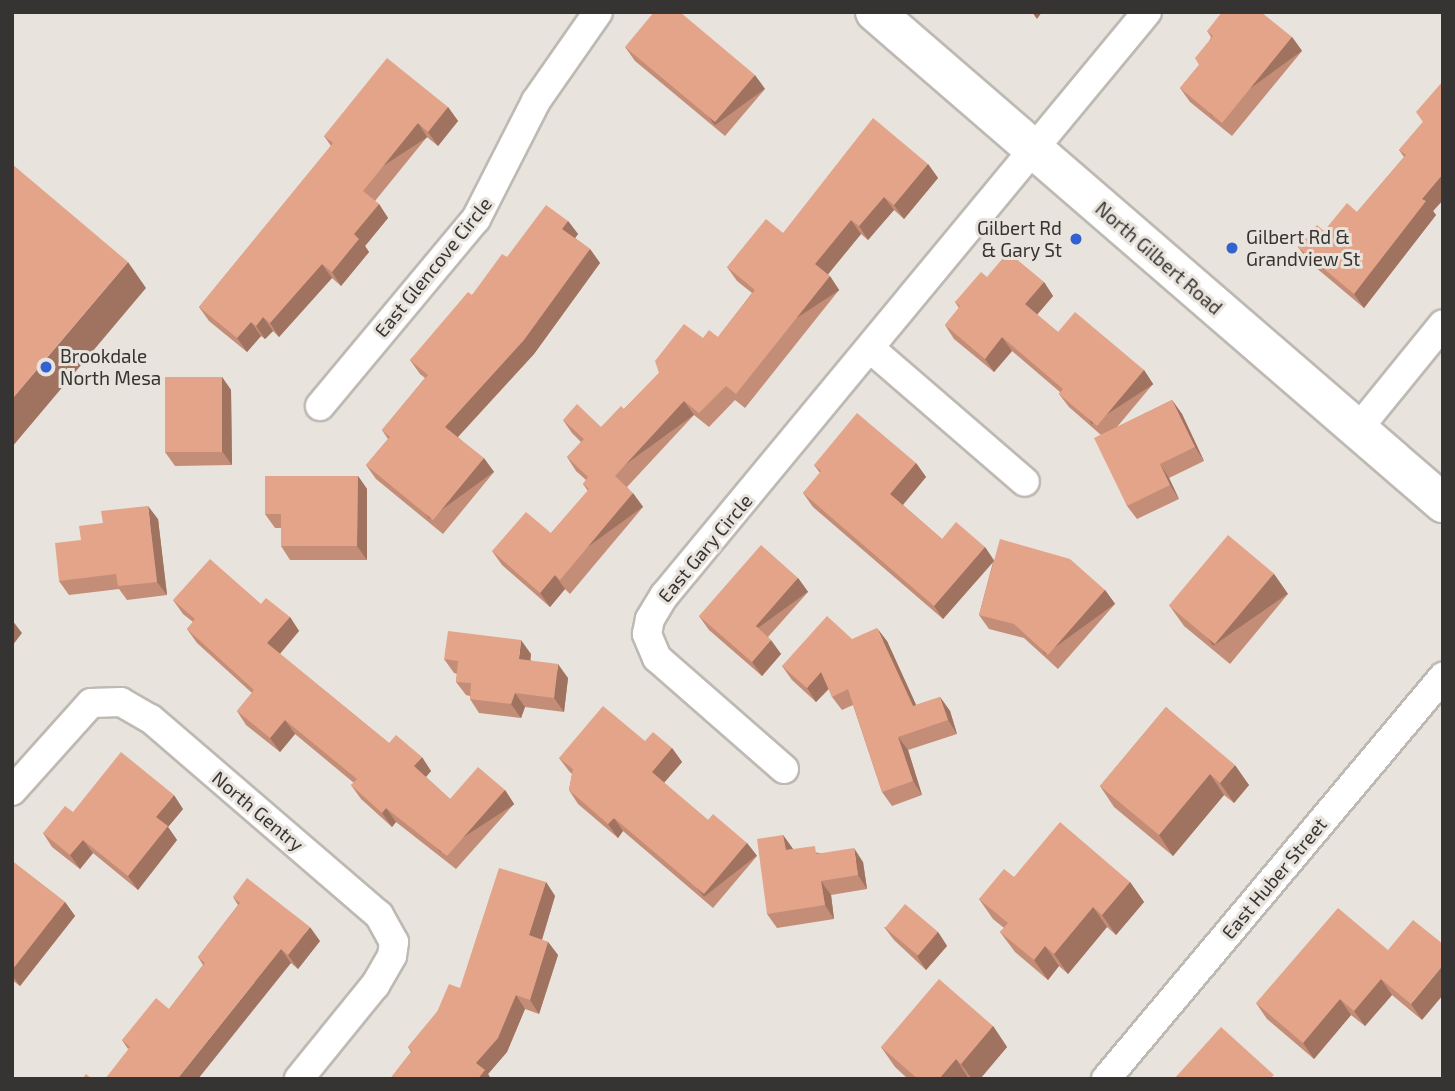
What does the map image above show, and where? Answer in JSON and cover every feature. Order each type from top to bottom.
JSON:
[{"type":"main road","name":"North Gilbert Road","points":[[875,12],[1443,503]]},
{"type":"street","name":"East Glencove Circle","points":[[320,406],[476,219],[536,101],[598,12]]},
{"type":"street","name":"East Gary Circle","points":[[784,769],[657,658],[647,634],[650,619],[664,596],[1035,152],[1147,12]]},
{"type":"street","points":[[1357,430],[1443,324]]},
{"type":"street","points":[[871,349],[1025,481]]},
{"type":"street","name":"East Huber Street","points":[[1106,1079],[1443,677]]},
{"type":"street","name":"North Gentry","points":[[12,791],[77,714],[91,703],[105,700],[121,702],[151,719],[367,904],[388,926],[394,942],[385,971],[299,1079]]},
{"type":"building","points":[[654,12],[680,12],[755,75],[715,122],[625,47]]},
{"type":"building","points":[[1222,12],[1261,12],[1292,37],[1222,123],[1180,88],[1199,65],[1195,58],[1213,36],[1207,31]]},
{"type":"building","points":[[387,58],[448,107],[428,132],[418,123],[363,191],[379,204],[354,234],[359,239],[332,272],[322,264],[270,323],[263,317],[256,326],[251,322],[237,338],[199,307],[333,143],[324,136]]},
{"type":"building","points":[[1443,81],[1443,174],[1422,199],[1426,201],[1354,294],[1298,247],[1317,225],[1324,231],[1347,203],[1357,212],[1406,155],[1399,150],[1423,122],[1416,112]]},
{"type":"building","points":[[873,118],[928,164],[894,205],[884,197],[859,226],[851,220],[815,264],[830,276],[736,394],[726,386],[699,413],[684,401],[615,476],[633,493],[560,580],[555,575],[540,593],[492,551],[526,512],[551,533],[589,489],[583,484],[588,477],[567,457],[584,439],[563,420],[577,404],[601,427],[621,406],[624,409],[659,373],[655,361],[684,324],[703,338],[709,330],[718,337],[755,290],[727,267],[766,219],[783,233]]},
{"type":"building","name":"Brookdale North Mesa","points":[[12,164],[128,262],[12,399]]},
{"type":"building","points":[[546,205],[568,221],[562,229],[590,249],[524,340],[445,427],[484,458],[433,520],[366,465],[390,437],[382,430],[428,375],[410,360],[468,292],[472,295],[502,254],[507,257]]},
{"type":"building","points":[[1008,252],[1044,282],[1025,304],[1058,332],[1075,312],[1144,370],[1097,426],[1059,394],[1063,389],[1002,337],[985,359],[945,325],[960,306],[955,302],[981,272],[987,277]]},
{"type":"building","points":[[165,377],[222,377],[222,452],[165,452]]},
{"type":"building","points":[[1172,400],[1195,447],[1160,464],[1170,485],[1127,506],[1094,438]]},
{"type":"building","points":[[857,413],[916,463],[890,494],[942,539],[956,522],[985,547],[934,606],[803,493],[821,471],[814,465]]},
{"type":"building","points":[[265,476],[358,476],[357,546],[281,546],[281,514],[265,514]]},
{"type":"building","points":[[148,506],[157,582],[118,586],[116,574],[59,581],[55,543],[81,540],[79,526],[103,523],[101,511]]},
{"type":"building","points":[[1228,535],[1274,574],[1215,644],[1169,605]]},
{"type":"building","points":[[1000,539],[1070,559],[1105,590],[1048,655],[1014,624],[979,615]]},
{"type":"building","points":[[761,545],[798,578],[756,626],[771,640],[752,662],[699,616]]},
{"type":"building","points":[[210,559],[261,604],[266,598],[290,617],[267,643],[389,743],[396,735],[422,757],[414,766],[450,799],[478,767],[505,790],[447,856],[386,808],[382,813],[351,785],[357,779],[285,720],[270,738],[237,711],[254,690],[187,629],[195,619],[173,600]]},
{"type":"building","points":[[827,616],[852,639],[877,628],[913,706],[940,697],[948,720],[898,737],[913,781],[882,792],[848,689],[832,697],[821,672],[807,688],[782,666]]},
{"type":"building","points":[[448,631],[521,640],[519,659],[558,664],[554,698],[515,693],[511,704],[470,699],[471,683],[456,682],[458,661],[444,659]]},
{"type":"building","points":[[603,706],[645,741],[653,732],[672,748],[652,772],[708,820],[713,814],[747,843],[704,894],[614,818],[608,824],[569,790],[573,769],[559,758]]},
{"type":"building","points":[[1166,707],[1235,765],[1220,783],[1210,774],[1159,835],[1100,786]]},
{"type":"building","points":[[121,752],[174,795],[156,817],[168,826],[128,876],[83,840],[70,855],[43,833],[65,806],[73,812]]},
{"type":"building","points":[[1060,822],[1130,882],[1102,915],[1093,907],[1054,954],[1045,946],[1034,960],[1000,932],[1008,923],[979,899],[1004,869],[1014,877]]},
{"type":"building","points":[[783,835],[786,850],[815,846],[816,854],[854,848],[858,875],[821,881],[825,905],[767,914],[757,839]]},
{"type":"building","points":[[12,861],[65,902],[12,970]]},
{"type":"building","points":[[499,868],[546,882],[529,935],[548,942],[530,1000],[516,995],[498,1038],[476,1063],[485,1070],[478,1079],[390,1079],[412,1051],[408,1047],[437,1012],[449,984],[460,988]]},
{"type":"building","points":[[247,878],[310,927],[288,955],[281,949],[178,1078],[180,1079],[105,1079],[130,1047],[122,1040],[156,998],[169,1009],[205,963],[198,957],[240,903],[233,897]]},
{"type":"building","points":[[905,904],[938,932],[918,955],[885,928]]},
{"type":"building","points":[[1338,908],[1388,950],[1413,920],[1443,944],[1443,965],[1411,1004],[1381,979],[1354,1011],[1340,999],[1303,1043],[1256,1003]]},
{"type":"building","points":[[939,979],[993,1026],[961,1064],[956,1059],[939,1079],[918,1079],[881,1047]]},
{"type":"building","points":[[1221,1027],[1274,1075],[1270,1079],[1174,1079]]},
{"type":"place","name":"Gilbert Rd & Gary St","points":[[1076,239]]},
{"type":"place","name":"Gilbert Rd & Grandview St","points":[[1232,248]]},
{"type":"place","name":"Brookdale North Mesa","points":[[46,367]]}]
